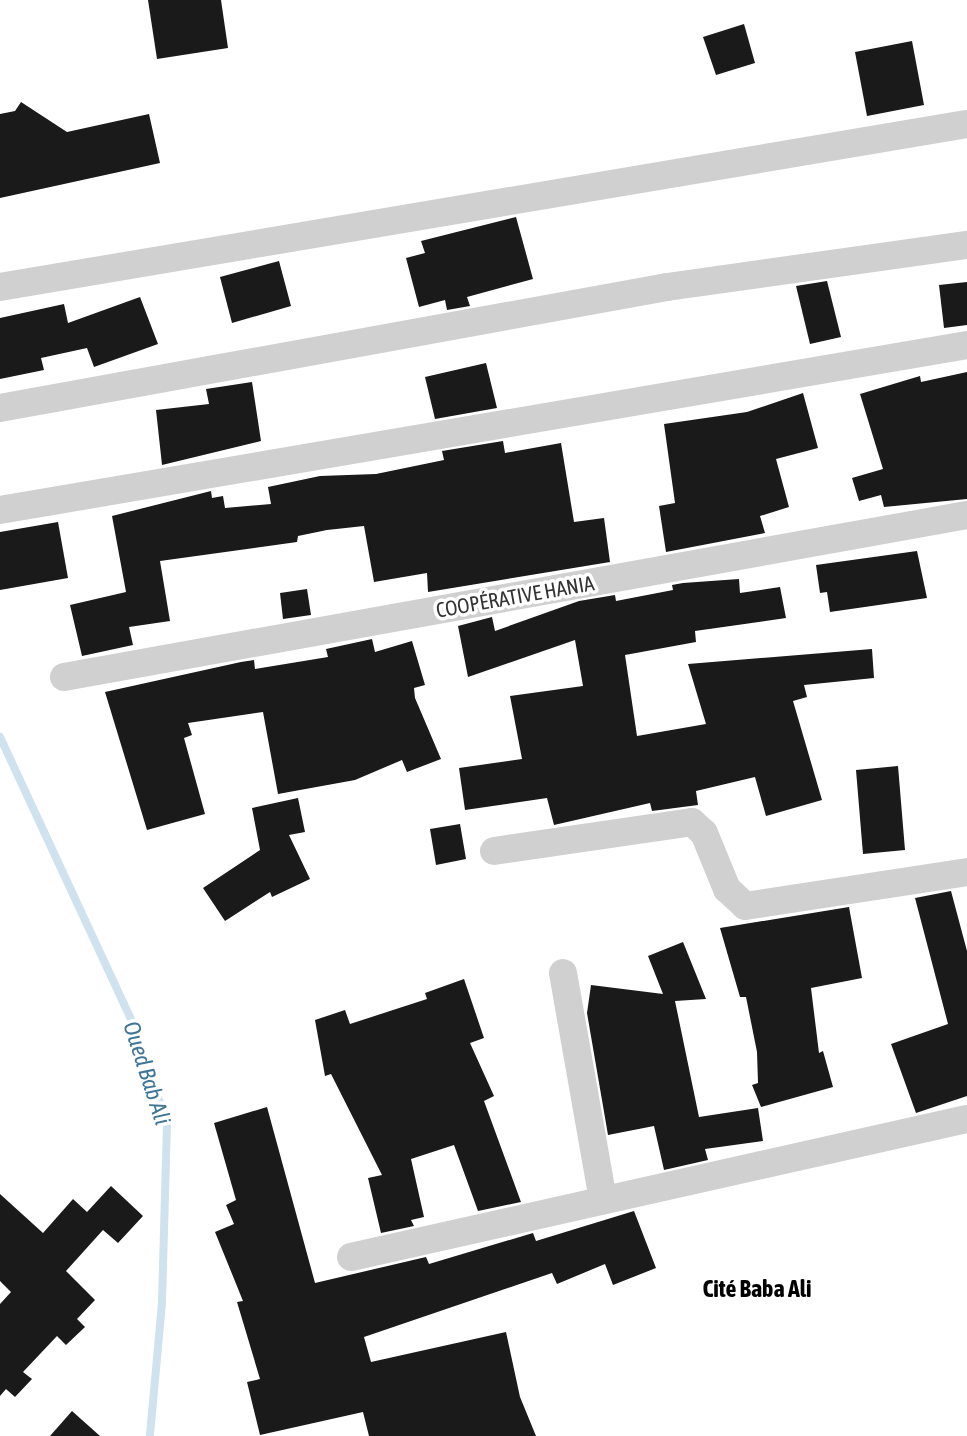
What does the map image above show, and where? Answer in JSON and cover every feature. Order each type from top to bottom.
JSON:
[{"type":"street","points":[[0,286],[967,124]]},
{"type":"street","points":[[0,408],[667,287],[967,245]]},
{"type":"street","points":[[0,510],[967,345]]},
{"type":"street","name":"COOPÉRATIVE HANIA","points":[[64,677],[967,515]]},
{"type":"street","points":[[494,851],[692,822],[704,834],[727,889],[745,905],[967,872]]},
{"type":"street","points":[[563,973],[603,1201]]},
{"type":"street","points":[[351,1257],[967,1119]]},
{"type":"building","points":[[148,0],[221,0],[228,48],[157,59]]},
{"type":"building","points":[[744,24],[755,63],[716,75],[703,37]]},
{"type":"building","points":[[912,41],[924,105],[867,116],[855,52]]},
{"type":"building","points":[[21,102],[67,132],[149,114],[160,163],[0,198],[0,114],[15,111]]},
{"type":"building","points":[[516,217],[533,279],[467,297],[470,306],[447,310],[445,300],[419,307],[406,258],[425,253],[421,241]]},
{"type":"building","points":[[279,261],[291,306],[232,323],[220,277]]},
{"type":"building","points":[[827,281],[841,337],[810,344],[796,286]]},
{"type":"building","points":[[967,282],[967,325],[944,328],[939,285]]},
{"type":"building","points":[[140,297],[158,344],[94,367],[87,348],[41,358],[44,370],[0,379],[0,318],[64,304],[68,323]]},
{"type":"building","points":[[486,363],[497,408],[435,419],[425,377]]},
{"type":"building","points":[[967,372],[967,499],[884,507],[881,495],[859,501],[852,478],[883,469],[860,394],[920,376],[921,382]]},
{"type":"building","points":[[252,382],[261,441],[162,465],[156,410],[209,404],[206,389]]},
{"type":"building","points":[[803,393],[818,448],[776,459],[789,507],[760,516],[765,533],[666,552],[659,506],[675,503],[664,424],[747,412]]},
{"type":"building","points":[[503,441],[505,453],[561,443],[574,522],[604,518],[610,562],[428,592],[427,573],[374,582],[364,526],[327,530],[298,536],[297,542],[160,561],[170,621],[129,627],[133,645],[82,656],[70,605],[126,592],[112,516],[211,491],[212,498],[223,496],[225,508],[271,504],[268,487],[320,476],[376,474],[444,460],[442,451]]},
{"type":"building","points":[[58,522],[68,578],[0,590],[0,532]]},
{"type":"building","points":[[917,551],[927,598],[830,612],[827,592],[820,593],[816,565]]},
{"type":"building","points":[[739,579],[740,593],[780,587],[786,618],[695,631],[696,642],[625,655],[637,736],[706,724],[688,664],[872,649],[874,678],[804,685],[807,697],[793,701],[822,800],[766,816],[755,777],[696,791],[698,805],[652,811],[650,803],[554,825],[547,798],[465,810],[459,768],[522,759],[510,696],[583,686],[575,640],[468,677],[458,626],[492,617],[495,631],[579,601],[615,595],[616,601],[673,590],[672,585],[683,583]]},
{"type":"building","points":[[307,589],[311,615],[283,619],[280,593]]},
{"type":"building","points":[[372,639],[375,652],[412,641],[425,685],[414,688],[415,698],[441,759],[407,772],[402,760],[355,780],[278,794],[263,712],[188,723],[192,735],[184,738],[205,814],[147,830],[105,692],[241,662],[254,660],[255,669],[328,657],[326,649]]},
{"type":"building","points":[[898,766],[905,850],[863,854],[856,770]]},
{"type":"building","points":[[298,798],[305,832],[289,835],[310,879],[272,897],[270,892],[225,921],[203,888],[260,850],[252,808]]},
{"type":"building","points":[[460,824],[466,859],[436,865],[430,829]]},
{"type":"building","points":[[951,891],[967,951],[967,1096],[916,1113],[891,1044],[948,1024],[915,898]]},
{"type":"building","points":[[849,907],[862,978],[811,988],[819,1053],[823,1051],[833,1087],[761,1107],[752,1085],[758,1083],[757,1052],[746,997],[740,997],[720,928]]},
{"type":"building","points":[[683,942],[706,999],[675,1001],[699,1117],[758,1108],[763,1141],[705,1149],[708,1160],[664,1170],[654,1126],[608,1135],[587,1013],[591,985],[663,994],[648,956]]},
{"type":"building","points":[[464,979],[484,1038],[470,1043],[494,1096],[484,1101],[521,1202],[478,1211],[454,1145],[411,1159],[424,1217],[411,1220],[414,1226],[381,1233],[368,1178],[382,1175],[331,1074],[325,1076],[315,1020],[345,1010],[350,1024],[427,999],[425,993]]},
{"type":"building","points":[[267,1107],[315,1283],[426,1257],[429,1264],[533,1233],[536,1241],[634,1211],[656,1268],[613,1285],[605,1264],[557,1284],[552,1273],[364,1337],[371,1362],[506,1332],[520,1397],[536,1436],[369,1436],[363,1412],[260,1435],[247,1382],[260,1379],[237,1302],[243,1301],[215,1232],[234,1224],[226,1205],[236,1200],[214,1123]]},
{"type":"building","points":[[111,1186],[143,1216],[118,1243],[103,1230],[66,1271],[95,1300],[77,1319],[85,1327],[66,1345],[57,1336],[23,1372],[32,1379],[15,1397],[6,1389],[0,1396],[0,1304],[11,1292],[0,1281],[0,1194],[43,1233],[73,1199],[87,1212]]},
{"type":"building","points":[[72,1411],[100,1436],[50,1436]]},
{"type":"waterway","name":"Oued Bab Ali","points":[[0,737],[132,1022],[167,1123],[162,1303],[150,1436]]},
{"type":"district","name":"Cité Baba Ali","points":[[757,1289]]}]
